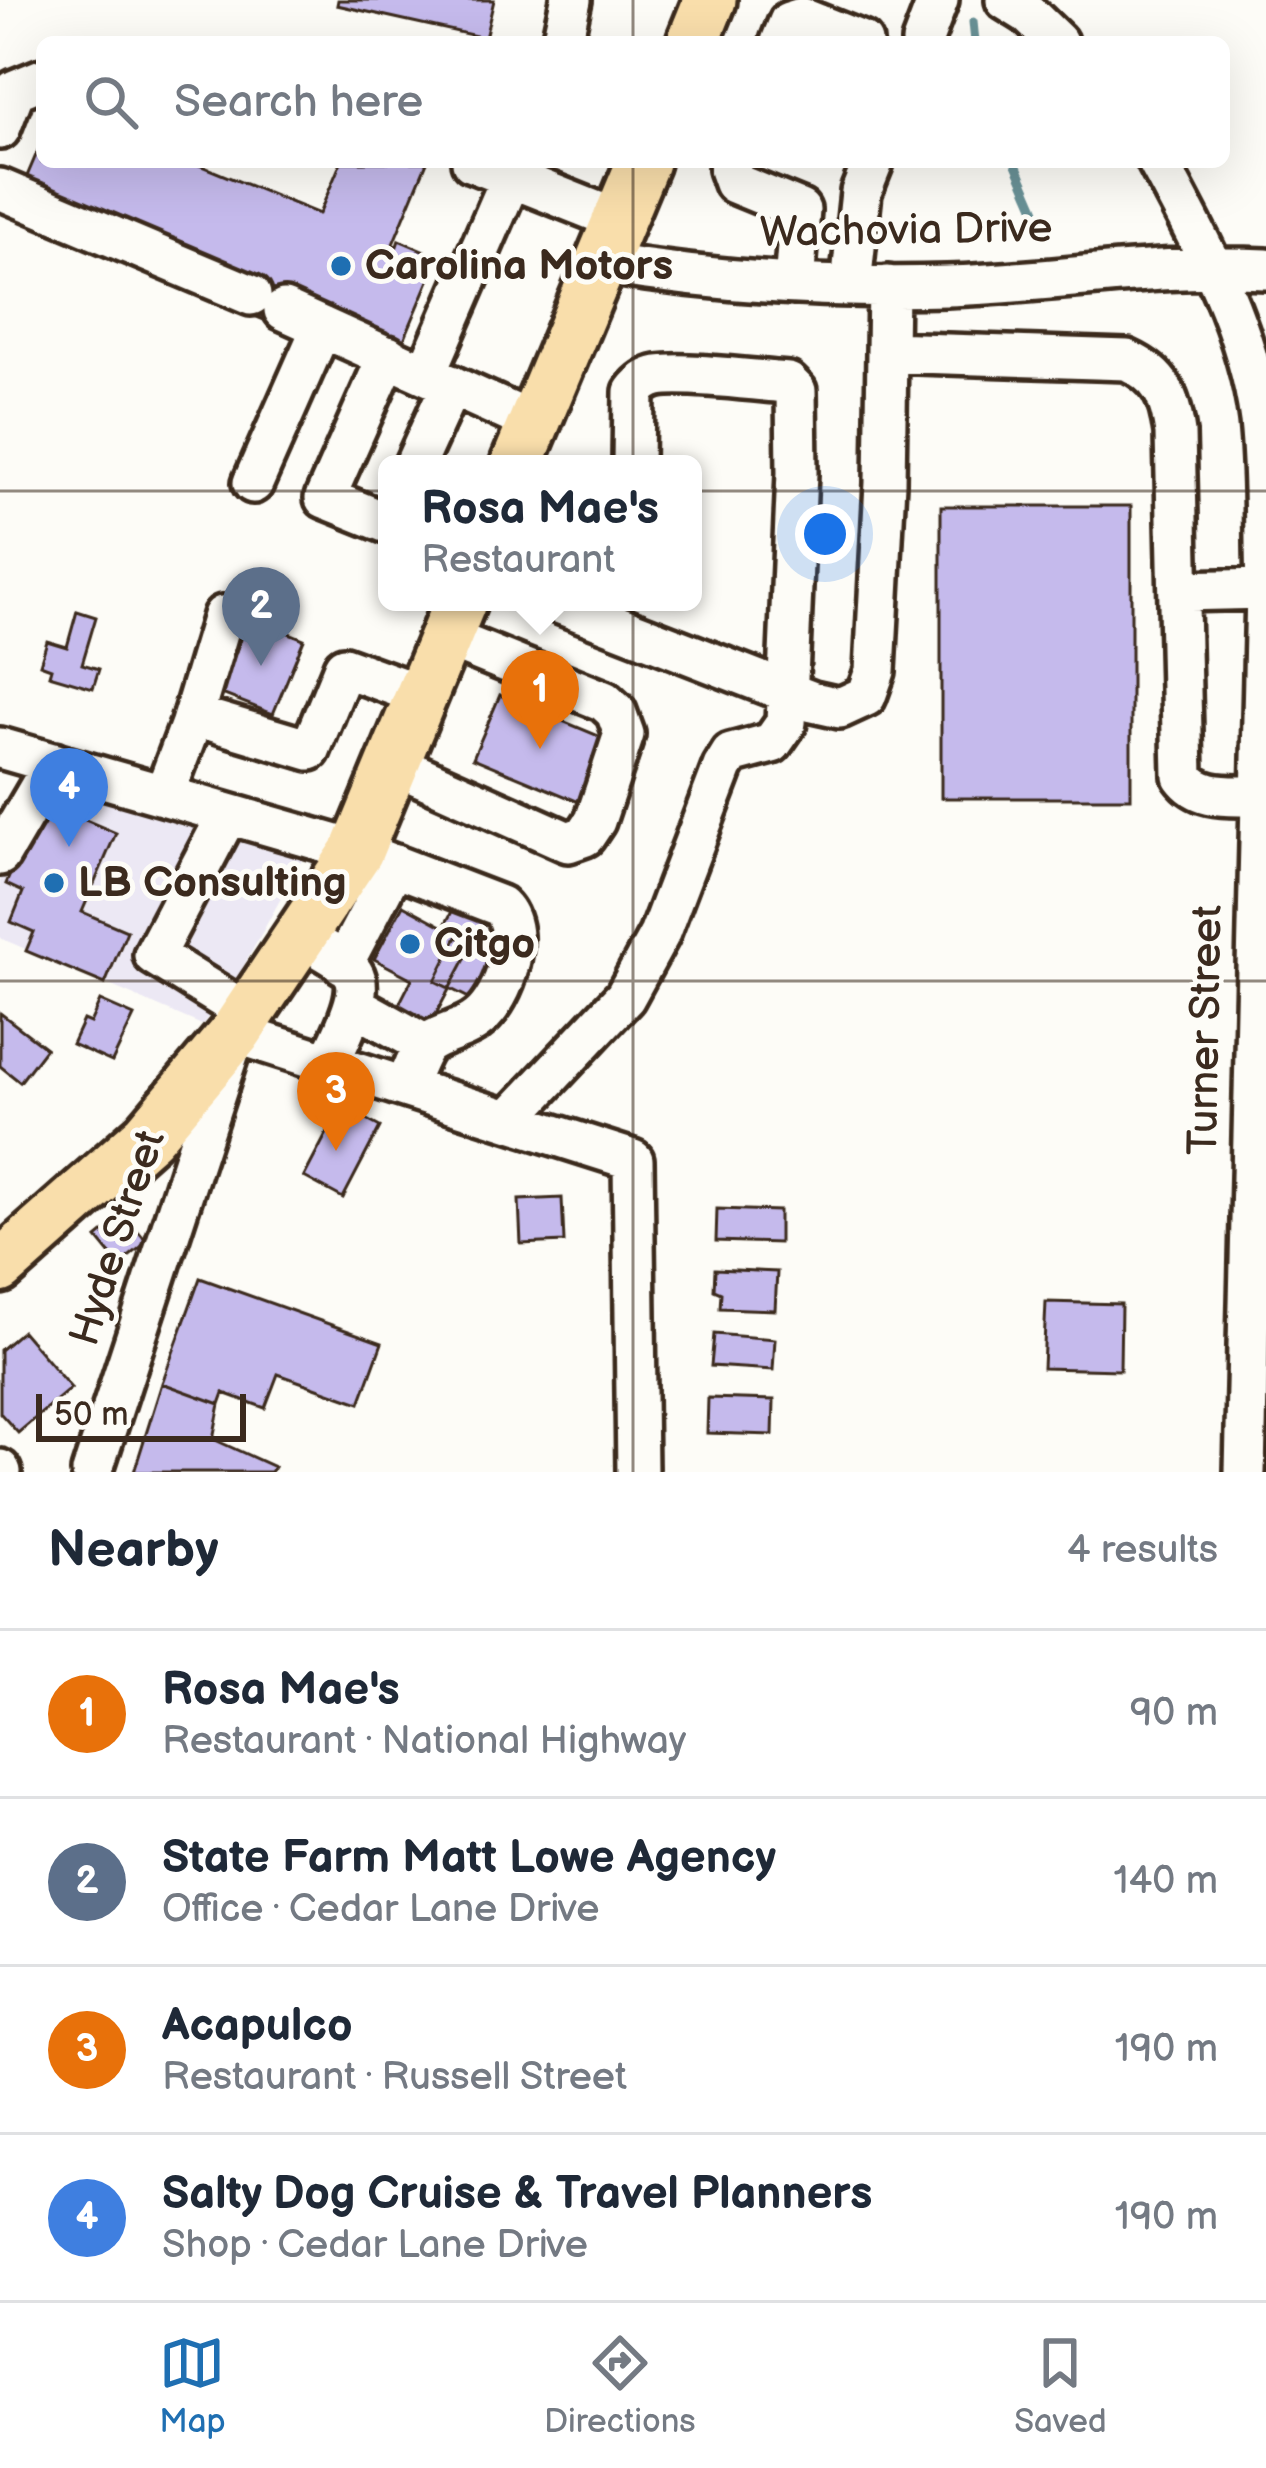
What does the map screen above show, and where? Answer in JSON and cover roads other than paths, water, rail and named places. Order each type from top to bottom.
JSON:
[{"type":"main road","points":[[695,36],[710,0]]},
{"type":"main road","points":[[526,443],[640,168]]},
{"type":"main road","points":[[1,1265],[148,1136],[241,1023],[298,935],[376,858],[393,764],[453,620]]},
{"type":"street","points":[[563,36],[571,0]]},
{"type":"street","points":[[924,36],[938,0]]},
{"type":"street","points":[[1006,0],[1051,36]]},
{"type":"street","points":[[783,36],[789,22],[802,18],[847,36]]},
{"type":"street","points":[[0,129],[15,90],[36,81]]},
{"type":"street","name":"Wachovia Drive","points":[[487,168],[511,178],[609,242],[691,278],[949,286],[1214,266],[1266,268]]},
{"type":"street","points":[[729,168],[734,183],[800,210],[859,214]]},
{"type":"street","points":[[629,616],[790,693],[840,708],[866,696],[875,671],[885,482],[886,352],[869,286],[859,214],[871,168]]},
{"type":"street","name":"Turner Street","points":[[1161,168],[1214,266],[1242,342],[1260,420],[1266,589],[1252,1449]]},
{"type":"street","points":[[418,455],[438,379],[511,178]]},
{"type":"street","points":[[0,189],[438,379],[526,443]]},
{"type":"street","points":[[794,284],[800,210]]},
{"type":"street","points":[[253,483],[322,327]]},
{"type":"street","points":[[886,352],[1127,360],[1159,380],[1171,402],[1175,433],[1183,776],[1192,788],[1210,795],[1260,796]]},
{"type":"street","points":[[378,519],[325,498],[388,356]]},
{"type":"street","points":[[509,1120],[625,997],[659,935],[722,766],[731,754],[781,736],[790,693],[796,391],[788,383],[697,377],[658,376],[640,383],[634,392],[633,455]]},
{"type":"street","points":[[1179,591],[1266,589]]},
{"type":"street","points":[[164,795],[223,616]]},
{"type":"street","points":[[393,764],[568,842],[585,836],[595,821],[624,734],[616,712],[604,700],[453,620]]},
{"type":"street","points":[[190,726],[206,719],[310,750],[344,668],[421,695]]},
{"type":"street","points":[[0,748],[376,858],[500,906],[513,925],[512,955],[482,1016],[426,1045],[405,1087]]},
{"type":"street","points":[[0,855],[54,764]]},
{"type":"street","points":[[228,814],[154,956],[241,1023],[329,1063],[633,1160],[637,1472]]},
{"type":"street","points":[[344,964],[376,858]]},
{"type":"street","points":[[298,935],[353,971],[357,984],[354,1005],[329,1063]]},
{"type":"street","points":[[354,1005],[426,1045]]},
{"type":"street","name":"Hyde Street","points":[[92,1472],[241,1023]]},
{"type":"waterway","points":[[973,22],[974,36]]},
{"type":"waterway","points":[[1018,168],[1038,215]]},
{"type":"place","name":"Carolina Motors","points":[[341,266]]},
{"type":"place","name":"State Farm Matt Lowe Agency","points":[[261,666]]},
{"type":"place","name":"Rosa Mae's","points":[[540,749]]},
{"type":"place","name":"Salty Dog Cruise & Travel Planners","points":[[69,847]]},
{"type":"place","name":"LB Consulting","points":[[54,883]]},
{"type":"place","name":"Citgo","points":[[410,944]]},
{"type":"place","name":"Acapulco","points":[[336,1151]]}]
